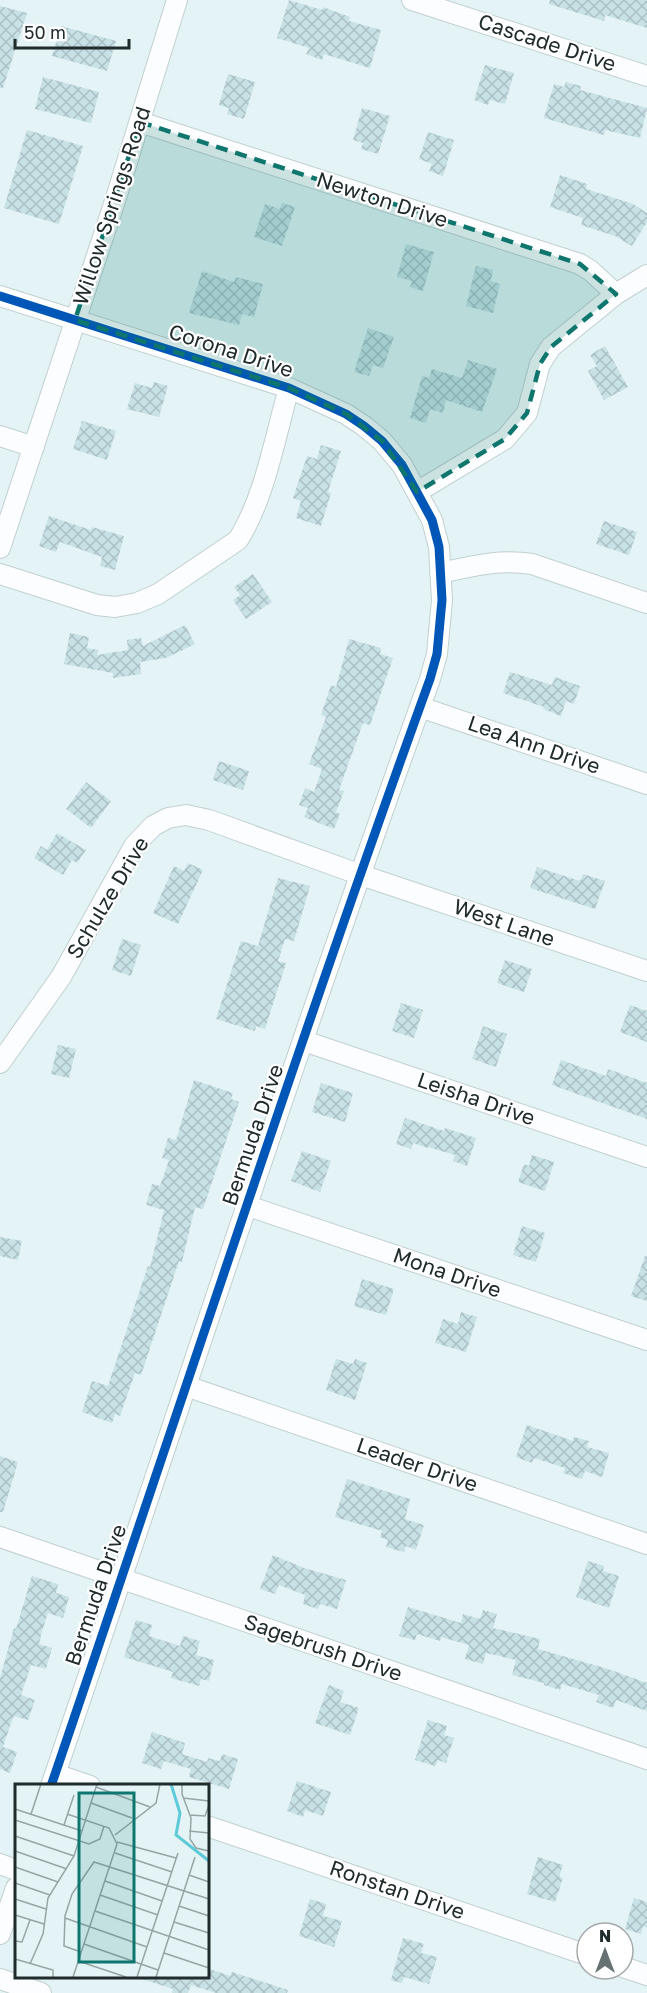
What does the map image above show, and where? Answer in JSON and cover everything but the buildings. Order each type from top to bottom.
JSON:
[{"type":"street","name":"Willow Springs Road","points":[[0,548],[140,122],[177,0]]},
{"type":"street","name":"Cascade Drive","points":[[412,0],[647,75]]},
{"type":"street","name":"Newton Drive","points":[[140,122],[580,264],[616,294]]},
{"type":"street","points":[[417,492],[505,439],[526,413],[540,364],[551,347],[616,294],[647,275]]},
{"type":"street","name":"Corona Drive","points":[[0,296],[289,388],[346,414],[382,441],[402,465],[417,492]]},
{"type":"street","points":[[0,574],[106,606],[115,607],[137,603],[158,594],[238,540],[246,527],[261,487],[289,388]]},
{"type":"street","points":[[0,435],[34,447]]},
{"type":"street","name":"Bermuda Drive","points":[[53,1780],[437,654],[442,600],[439,547],[432,519],[417,492]]},
{"type":"street","points":[[440,573],[498,561],[524,563],[647,603]]},
{"type":"street","name":"Lea Ann Drive","points":[[420,706],[647,784]]},
{"type":"street","name":"Schulze Drive","points":[[0,1064],[61,977],[134,846],[153,826],[168,818],[186,815],[209,819],[361,875]]},
{"type":"street","name":"West Lane","points":[[361,875],[647,971]]},
{"type":"street","name":"Leisha Drive","points":[[304,1041],[647,1158]]},
{"type":"street","name":"Mona Drive","points":[[248,1206],[647,1341]]},
{"type":"street","name":"Leader Drive","points":[[186,1386],[647,1544]]},
{"type":"street","name":"Sagebrush Drive","points":[[0,1537],[647,1759]]},
{"type":"street","points":[[53,1780],[78,1784]]},
{"type":"street","name":"Ronstan Drive","points":[[208,1826],[575,1951]]},
{"type":"street","points":[[0,1864],[15,1870]]},
{"type":"street","points":[[0,1934],[15,1891]]},
{"type":"street","points":[[0,1979],[41,1993]]},
{"type":"highlighted area","points":[[140,122],[580,264],[616,294],[551,347],[540,364],[527,413],[505,439],[417,492],[382,441],[346,414],[289,388],[75,320]]},
{"type":"cycle path","points":[[0,296],[289,388],[346,414],[364,426],[382,441],[402,465],[432,520],[439,547],[442,600],[437,654],[430,679],[285,1093],[52,1784]]}]
